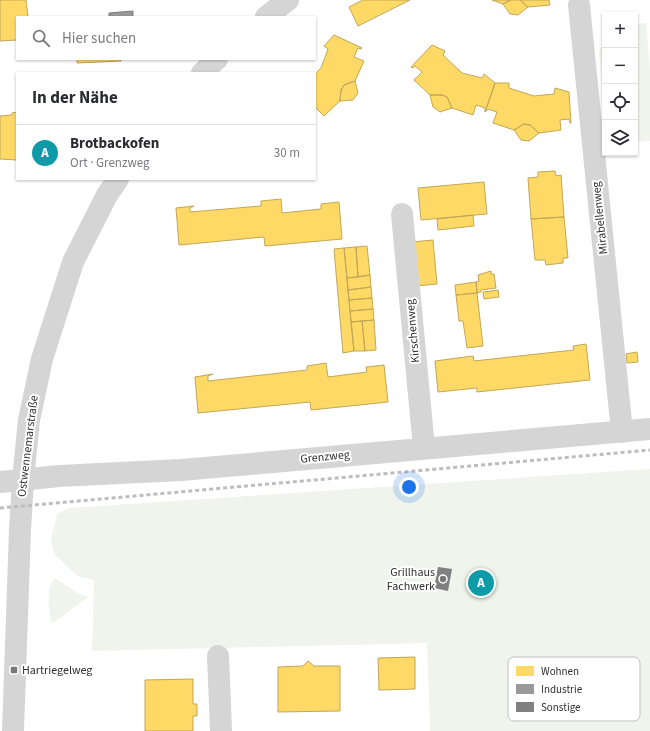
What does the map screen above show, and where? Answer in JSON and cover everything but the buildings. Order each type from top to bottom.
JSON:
[{"type":"street","points":[[267,16],[288,0]]},
{"type":"street","name":"Mirabellenweg","points":[[579,5],[622,432]]},
{"type":"street","points":[[203,72],[216,60]]},
{"type":"street","name":"Ostwennemarstraße","points":[[13,731],[23,480],[29,420],[42,358],[70,269],[108,195],[117,180]]},
{"type":"street","name":"Kirschenweg","points":[[402,214],[424,448]]},
{"type":"street","name":"Grenzweg","points":[[0,482],[59,476],[181,470],[650,429]]},
{"type":"street","points":[[218,656],[221,731]]},
{"type":"shaded area","points":[[638,23],[646,23],[650,68],[650,141],[638,142]]},
{"type":"shaded area","points":[[602,47],[602,86],[599,50]]},
{"type":"shaded area","points":[[650,469],[650,731],[430,731],[427,643],[92,651],[94,580],[79,577],[54,554],[51,539],[57,514],[69,508]]},
{"type":"shaded area","points":[[55,578],[79,594],[87,596],[87,598],[53,623],[51,620],[49,607],[49,592],[52,581]]},
{"type":"railway","points":[[0,508],[650,450]]},
{"type":"place","name":"Grillhaus Fachwerk","points":[[443,579]]},
{"type":"place","name":"Brotbackofen","points":[[481,583]]},
{"type":"place","name":"Hartriegelweg","points":[[14,670]]}]
